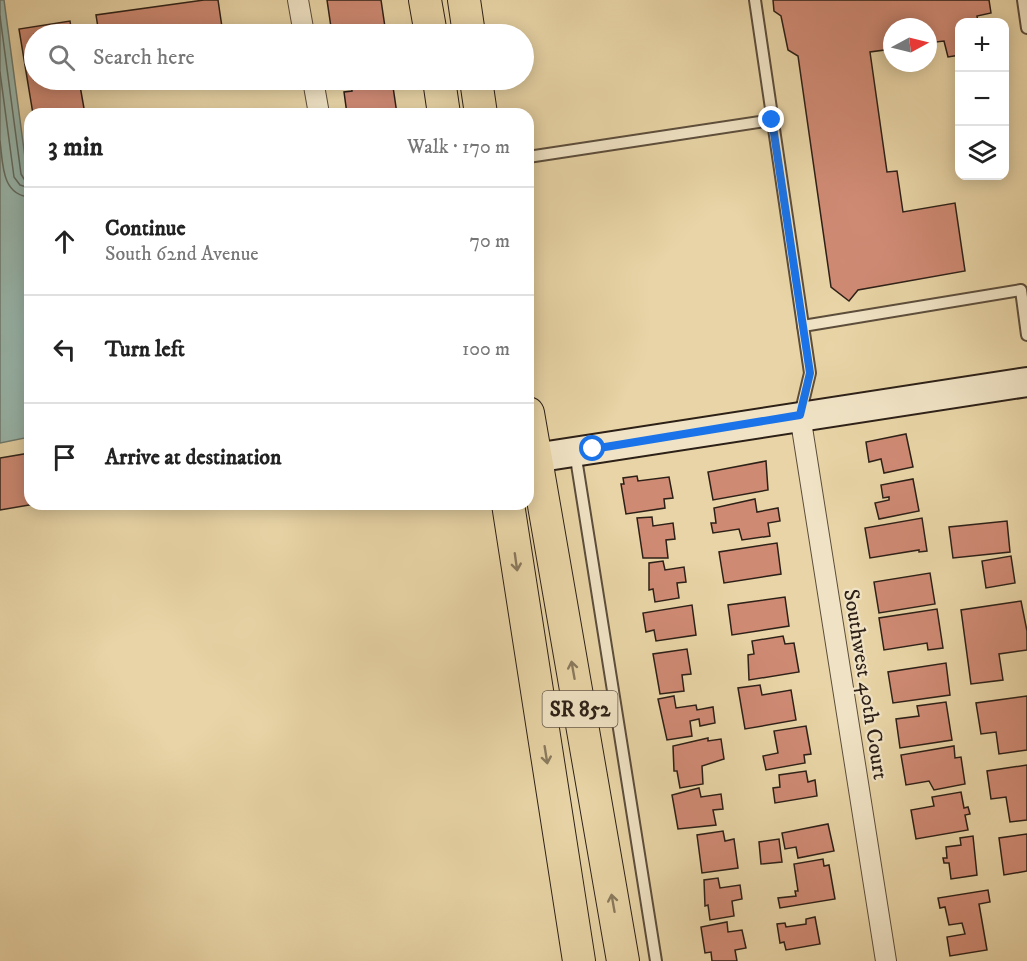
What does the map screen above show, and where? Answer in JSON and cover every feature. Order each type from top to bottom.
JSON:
[{"type":"main road","points":[[425,0],[429,24]]},
{"type":"main road","points":[[464,0],[468,24]]},
{"type":"main road","points":[[440,90],[443,108]]},
{"type":"main road","points":[[477,90],[480,108]]},
{"type":"main road","name":"SR 852","points":[[534,470],[623,961]]},
{"type":"main road","name":"SR 852","points":[[509,510],[579,961]]},
{"type":"street","points":[[298,0],[302,24]]},
{"type":"street","points":[[314,90],[318,108]]},
{"type":"street","points":[[534,459],[800,415],[1027,382]]},
{"type":"street","name":"Southwest 40th Court","points":[[800,415],[886,961]]},
{"type":"lane","points":[[755,0],[810,373],[800,415]]},
{"type":"lane","points":[[1023,0],[1027,28]]},
{"type":"lane","points":[[534,156],[772,120]]},
{"type":"lane","points":[[803,326],[1021,290],[1026,310],[1027,335]]},
{"type":"lane","points":[[575,452],[656,961]]},
{"type":"water","points":[[0,0],[4,0],[24,150],[24,438],[0,443]]},
{"type":"building","points":[[218,0],[222,24],[97,24],[96,15]]},
{"type":"building","points":[[327,0],[381,0],[385,24],[331,24]]},
{"type":"building","points":[[773,0],[989,0],[991,13],[977,16],[977,18],[955,18],[955,56],[948,57],[944,41],[937,42],[937,18],[883,18],[883,50],[870,52],[887,172],[897,171],[903,212],[955,203],[965,271],[858,290],[849,301],[831,287],[798,56],[788,50],[781,16],[774,11]]},
{"type":"building","points":[[70,21],[70,24],[51,24]]},
{"type":"building","points":[[24,28],[24,59],[19,29]]},
{"type":"building","points":[[29,90],[81,90],[84,108],[32,108]]},
{"type":"building","points":[[393,90],[396,108],[346,108],[344,92]]},
{"type":"building","points":[[906,434],[913,467],[884,473],[881,459],[869,462],[866,442]]},
{"type":"building","points":[[24,454],[24,506],[0,510],[0,458]]},
{"type":"building","points":[[766,461],[768,490],[713,500],[708,472]]},
{"type":"building","points":[[637,476],[638,481],[669,477],[673,498],[664,499],[665,508],[626,514],[621,484],[624,484],[623,478]]},
{"type":"building","points":[[913,479],[919,511],[879,519],[875,503],[889,500],[889,497],[883,498],[881,485]]},
{"type":"building","points":[[755,499],[757,512],[778,508],[780,521],[768,523],[770,536],[742,540],[739,529],[713,533],[711,523],[716,523],[714,508]]},
{"type":"building","points":[[652,517],[653,526],[673,523],[675,539],[666,540],[668,558],[643,558],[637,518]]},
{"type":"building","points":[[922,518],[927,551],[919,552],[919,550],[870,558],[865,528]]},
{"type":"building","points":[[1007,521],[1010,552],[953,558],[949,527]]},
{"type":"building","points":[[777,543],[781,574],[724,583],[719,552]]},
{"type":"building","points":[[1011,556],[1015,583],[986,588],[982,561]]},
{"type":"building","points":[[663,561],[665,570],[684,567],[686,582],[677,583],[679,598],[655,602],[653,589],[649,590],[649,563]]},
{"type":"building","points":[[930,573],[935,604],[879,613],[874,582]]},
{"type":"building","points":[[785,597],[789,626],[732,635],[728,605]]},
{"type":"building","points":[[1021,601],[1027,631],[1027,650],[999,654],[1003,680],[971,684],[961,610]]},
{"type":"building","points":[[692,605],[696,635],[656,641],[654,630],[646,632],[643,613]]},
{"type":"building","points":[[937,609],[943,648],[928,650],[927,643],[884,650],[879,618]]},
{"type":"building","points":[[783,636],[785,644],[794,643],[799,672],[749,680],[748,655],[754,654],[752,641]]},
{"type":"building","points":[[687,649],[691,674],[682,675],[684,691],[660,694],[653,654]]},
{"type":"building","points":[[946,663],[950,695],[893,703],[888,672]]},
{"type":"building","points":[[760,685],[762,695],[791,690],[796,720],[745,729],[738,688]]},
{"type":"building","points":[[674,696],[676,708],[696,705],[697,710],[713,707],[715,723],[700,726],[699,719],[690,721],[692,736],[667,740],[658,699]]},
{"type":"building","points":[[1027,696],[1027,750],[999,754],[996,732],[981,734],[976,703]]},
{"type":"building","points":[[946,702],[952,740],[900,748],[896,719],[919,716],[917,706]]},
{"type":"building","points":[[806,726],[811,754],[804,755],[805,763],[766,770],[763,756],[778,753],[774,731]]},
{"type":"building","points":[[708,738],[708,741],[721,739],[724,759],[702,766],[703,784],[680,788],[677,771],[674,771],[673,746]]},
{"type":"building","points":[[954,746],[955,758],[961,757],[965,784],[934,790],[929,781],[906,785],[901,755]]},
{"type":"building","points":[[1027,765],[1027,820],[1010,822],[1006,797],[991,799],[987,771]]},
{"type":"building","points":[[806,771],[808,782],[815,780],[817,796],[775,803],[773,788],[780,787],[779,775]]},
{"type":"building","points":[[699,788],[701,797],[721,794],[723,809],[713,810],[716,825],[678,829],[672,795]]},
{"type":"building","points":[[961,792],[964,808],[968,807],[970,814],[965,815],[968,830],[916,839],[911,810],[934,806],[932,797]]},
{"type":"building","points":[[828,824],[834,851],[798,858],[796,847],[785,849],[782,833]]},
{"type":"building","points":[[723,831],[725,841],[734,839],[738,868],[702,873],[697,835]]},
{"type":"building","points":[[1027,834],[1027,871],[1004,875],[999,838]]},
{"type":"building","points":[[973,836],[977,875],[951,879],[949,863],[944,863],[943,858],[947,858],[946,847],[961,845],[960,838]]},
{"type":"building","points":[[779,839],[782,862],[761,864],[759,842]]},
{"type":"building","points":[[823,859],[824,866],[829,865],[835,899],[780,908],[778,898],[796,896],[795,891],[798,891],[794,864]]},
{"type":"building","points":[[718,878],[720,888],[740,885],[742,899],[732,901],[734,916],[710,920],[708,905],[705,906],[704,880]]},
{"type":"building","points":[[988,890],[990,902],[979,904],[987,950],[950,956],[947,937],[965,934],[962,923],[949,925],[945,907],[940,908],[938,898]]},
{"type":"building","points":[[815,917],[820,944],[786,950],[784,942],[780,943],[777,924],[785,923],[786,927],[806,924],[806,919]]},
{"type":"building","points":[[727,922],[728,932],[742,930],[746,948],[735,950],[737,961],[712,961],[711,952],[705,953],[701,927]]},
{"type":"route","points":[[593,449],[800,415],[810,373],[772,120]]}]
